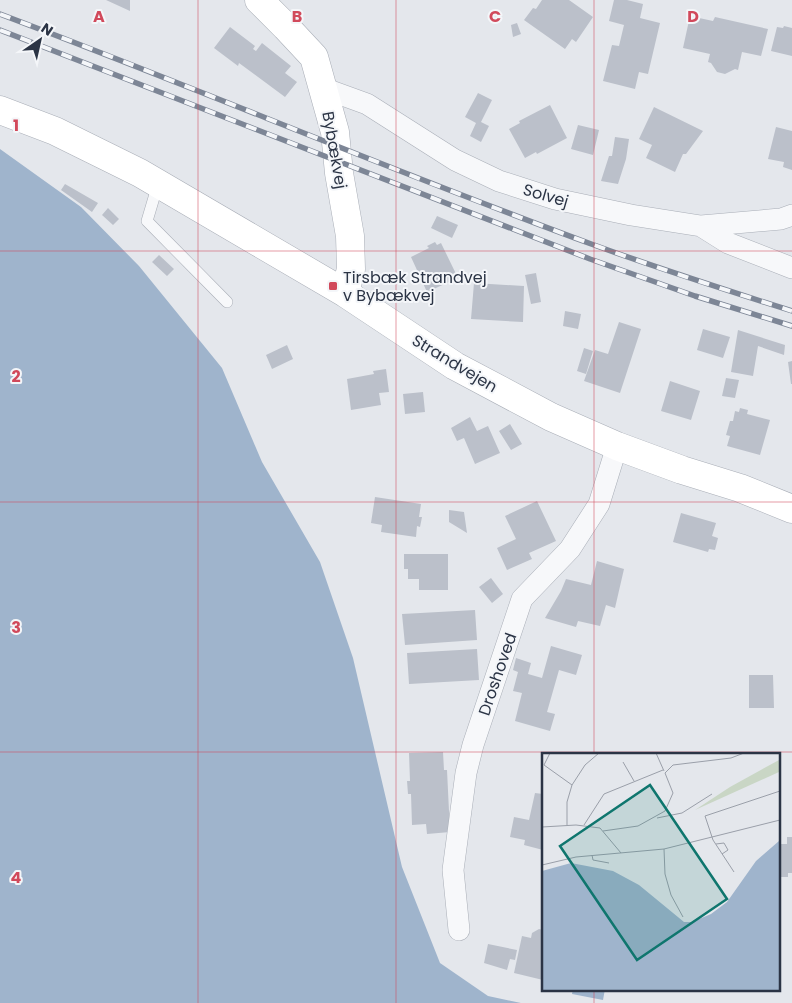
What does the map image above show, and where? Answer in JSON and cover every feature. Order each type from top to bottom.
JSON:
[{"type":"street","name":"Bybækvej","points":[[259,0],[314,58],[323,88],[335,132],[339,173],[350,236],[350,269],[345,293]]},
{"type":"street","name":"Solvej","points":[[323,88],[367,104],[455,160],[499,181],[555,199],[631,216],[701,226],[781,218],[792,215]]},
{"type":"street","name":"Strandvejen","points":[[0,110],[55,131],[149,179],[345,293],[455,366],[551,417],[618,446],[682,470],[740,488],[792,509]]},
{"type":"street","points":[[701,226],[728,243],[792,268]]},
{"type":"street","name":"Droshoved","points":[[459,930],[453,870],[466,773],[473,745],[522,599],[570,550],[599,504],[618,446]]},
{"type":"lane","points":[[149,179],[147,221],[227,302]]},
{"type":"water","points":[[0,149],[81,207],[139,266],[222,368],[262,462],[320,562],[353,658],[402,867],[440,963],[488,996],[521,1003],[0,1003]]},
{"type":"water","points":[[573,990],[605,990],[603,1000],[572,994]]},
{"type":"building","points":[[106,0],[130,0],[130,11]]},
{"type":"building","points":[[542,0],[569,0],[593,17],[576,42],[572,39],[565,49],[524,20],[533,8],[536,9]]},
{"type":"building","points":[[614,0],[627,0],[643,4],[640,18],[660,23],[648,74],[639,72],[635,89],[603,81],[612,45],[619,46],[624,25],[609,21]]},
{"type":"building","points":[[690,16],[713,21],[715,17],[768,29],[761,56],[742,52],[738,70],[735,69],[725,74],[717,72],[711,63],[708,62],[710,54],[683,48]]},
{"type":"building","points":[[517,23],[521,34],[513,37],[511,25]]},
{"type":"building","points":[[784,26],[792,28],[792,56],[771,51],[777,27],[783,28]]},
{"type":"building","points":[[230,27],[255,46],[253,49],[256,51],[262,43],[291,66],[285,73],[297,82],[285,97],[239,63],[238,66],[214,48]]},
{"type":"building","points":[[478,93],[492,100],[481,122],[489,126],[481,142],[470,136],[476,123],[465,117]]},
{"type":"building","points":[[550,105],[567,138],[537,154],[536,152],[525,158],[509,129],[520,123],[519,121]]},
{"type":"building","points":[[654,107],[703,131],[686,154],[683,154],[675,172],[646,158],[652,145],[639,139]]},
{"type":"building","points":[[578,125],[599,130],[593,155],[571,149]]},
{"type":"building","points":[[776,127],[792,131],[792,170],[783,167],[784,162],[768,159]]},
{"type":"building","points":[[615,137],[629,139],[626,159],[618,184],[601,181],[609,156],[612,156]]},
{"type":"building","points":[[65,184],[98,203],[92,212],[61,190]]},
{"type":"building","points":[[108,208],[119,219],[113,225],[102,215]]},
{"type":"building","points":[[437,216],[458,225],[452,238],[431,228]]},
{"type":"building","points":[[435,242],[437,245],[441,243],[458,278],[427,292],[411,257],[429,248],[427,246]]},
{"type":"building","points":[[159,255],[174,269],[167,276],[152,262]]},
{"type":"building","points":[[536,273],[541,302],[531,304],[525,275]]},
{"type":"building","points":[[474,283],[524,286],[523,322],[471,319]]},
{"type":"building","points":[[565,311],[581,314],[578,329],[563,326]]},
{"type":"building","points":[[619,322],[641,329],[620,393],[584,381],[595,350],[608,354]]},
{"type":"building","points":[[703,329],[730,337],[723,358],[697,350]]},
{"type":"building","points":[[738,330],[785,345],[784,355],[758,346],[753,376],[731,372]]},
{"type":"building","points":[[287,345],[293,359],[272,369],[266,355]]},
{"type":"building","points":[[584,348],[593,351],[586,374],[577,371]]},
{"type":"building","points":[[792,361],[792,384],[791,384],[788,362]]},
{"type":"building","points":[[386,369],[389,392],[379,393],[381,405],[351,410],[347,379],[374,374],[373,371]]},
{"type":"building","points":[[726,378],[739,380],[735,398],[722,396]]},
{"type":"building","points":[[670,381],[700,391],[691,420],[661,411]]},
{"type":"building","points":[[423,392],[425,412],[405,414],[403,394]]},
{"type":"building","points":[[740,408],[748,410],[747,414],[770,420],[760,455],[727,446],[730,436],[726,435],[730,421],[733,421],[735,411],[739,412]]},
{"type":"building","points":[[470,417],[477,431],[488,426],[500,453],[475,464],[464,438],[457,441],[451,428]]},
{"type":"building","points":[[510,424],[522,444],[511,450],[499,431]]},
{"type":"building","points":[[375,497],[421,504],[419,517],[422,517],[420,527],[417,526],[416,537],[381,532],[382,525],[371,523]]},
{"type":"building","points":[[537,501],[556,541],[529,553],[532,559],[507,570],[497,548],[516,539],[505,516]]},
{"type":"building","points":[[449,510],[464,512],[467,533],[449,522]]},
{"type":"building","points":[[681,513],[716,523],[712,536],[718,538],[715,550],[709,549],[708,552],[673,542]]},
{"type":"building","points":[[404,554],[448,554],[448,590],[419,590],[419,579],[408,579],[408,569],[404,569]]},
{"type":"building","points":[[597,561],[624,569],[615,608],[606,605],[600,626],[578,621],[576,627],[545,618],[566,579],[591,585]]},
{"type":"building","points":[[491,578],[503,594],[492,603],[479,587]]},
{"type":"building","points":[[475,610],[477,640],[405,645],[402,614]]},
{"type":"building","points":[[551,646],[582,655],[576,675],[559,670],[547,712],[555,714],[550,731],[515,721],[522,693],[513,691],[518,672],[513,670],[516,658],[531,663],[528,674],[542,678]]},
{"type":"building","points":[[477,649],[479,680],[409,684],[407,653]]},
{"type":"building","points":[[749,675],[773,675],[774,708],[749,708]]},
{"type":"building","points":[[443,752],[444,770],[447,770],[450,832],[427,834],[426,824],[412,825],[411,794],[408,794],[407,781],[410,781],[409,753]]},
{"type":"building","points":[[535,793],[542,794],[542,850],[524,845],[525,840],[510,837],[514,817],[529,820]]},
{"type":"building","points":[[787,837],[792,837],[792,873],[788,873],[788,877],[780,877],[780,844],[787,844]]},
{"type":"building","points":[[539,929],[542,930],[542,980],[514,973],[522,936],[531,938],[532,933]]},
{"type":"building","points":[[488,944],[517,950],[515,960],[510,959],[507,970],[484,963]]},
{"type":"railway","points":[[0,14],[149,71],[371,160],[594,245],[792,311]]},
{"type":"railway","points":[[0,30],[590,259],[695,296],[792,326]]},
{"type":"place","name":"Tirsbæk Strandvej v Bybækvej","points":[[333,286]]}]
